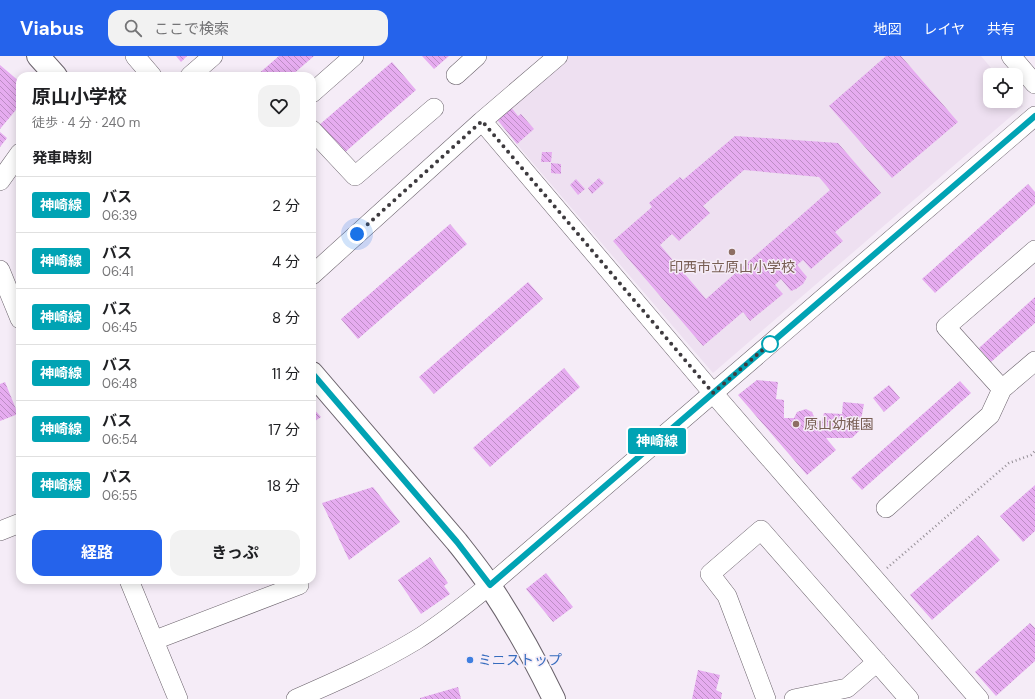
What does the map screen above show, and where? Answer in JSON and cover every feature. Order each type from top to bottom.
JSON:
[{"type":"main road","points":[[38,56],[52,72]]},
{"type":"main road","points":[[316,378],[457,542],[490,585],[517,630],[554,699]]},
{"type":"street","points":[[134,56],[148,72]]},
{"type":"street","points":[[195,72],[213,56]]},
{"type":"street","points":[[316,89],[354,56]]},
{"type":"street","points":[[456,75],[477,56]]},
{"type":"street","points":[[316,271],[482,121],[558,56]]},
{"type":"street","points":[[1011,56],[1035,84]]},
{"type":"street","points":[[316,134],[355,176],[434,108]]},
{"type":"street","points":[[296,699],[377,662],[418,639],[451,616],[490,585],[1035,116]]},
{"type":"street","points":[[482,121],[713,393],[979,699]]},
{"type":"street","points":[[0,181],[16,159]]},
{"type":"street","points":[[1002,389],[946,327],[1035,250]]},
{"type":"street","points":[[0,270],[16,309]]},
{"type":"street","points":[[886,508],[990,415],[1002,389],[1035,361]]},
{"type":"street","points":[[0,531],[16,525]]},
{"type":"street","points":[[766,699],[727,596],[710,574],[761,530],[910,699]]},
{"type":"street","points":[[132,584],[178,699]]},
{"type":"street","points":[[155,640],[298,585]]},
{"type":"street","points":[[794,699],[847,688],[877,662]]},
{"type":"path","points":[[874,578],[1009,463],[1035,451]]},
{"type":"shaded area","name":"印西市立原山小学校","points":[[565,56],[981,56],[991,68],[983,68],[983,108],[1021,108],[713,373],[496,120]]},
{"type":"building","points":[[176,56],[187,56],[181,62]]},
{"type":"building","points":[[279,56],[314,56],[296,72],[261,72]]},
{"type":"building","points":[[422,56],[449,56],[434,69]]},
{"type":"building","points":[[886,56],[901,56],[958,122],[892,178],[829,106]]},
{"type":"building","points":[[392,62],[416,90],[343,154],[318,126]]},
{"type":"building","points":[[0,65],[16,79],[16,110],[0,129]]},
{"type":"building","points":[[510,106],[518,116],[521,114],[534,129],[517,144],[496,118]]},
{"type":"building","points":[[0,132],[7,138],[0,147]]},
{"type":"building","points":[[735,136],[838,143],[881,193],[835,232],[843,241],[811,269],[803,260],[797,265],[807,277],[803,284],[791,291],[781,279],[775,285],[783,294],[750,321],[743,312],[703,346],[613,241],[652,207],[649,203],[680,177],[683,180]],"holes":[[[744,170],[819,177],[830,190],[706,299],[660,245],[672,234],[679,241],[710,213],[703,206]]]},
{"type":"building","points":[[542,152],[552,152],[551,162],[541,162]]},
{"type":"building","points":[[551,163],[561,164],[561,174],[551,173]]},
{"type":"building","points":[[599,178],[604,183],[592,194],[588,188]]},
{"type":"building","points":[[576,179],[585,189],[578,195],[570,185]]},
{"type":"building","points":[[1028,184],[1035,192],[1035,204],[935,293],[922,279]]},
{"type":"building","points":[[450,224],[467,244],[358,339],[341,319]]},
{"type":"building","points":[[528,282],[543,299],[434,394],[419,377]]},
{"type":"building","points":[[1035,297],[1035,323],[991,362],[979,348]]},
{"type":"building","points":[[564,368],[580,387],[490,467],[473,448]]},
{"type":"building","points":[[757,380],[778,382],[776,399],[784,400],[784,418],[794,418],[797,412],[806,409],[812,412],[816,421],[822,421],[824,413],[842,414],[843,402],[864,404],[861,420],[866,424],[852,438],[826,438],[836,450],[807,475],[738,395]]},
{"type":"building","points":[[960,381],[971,393],[862,490],[851,478]]},
{"type":"building","points":[[5,382],[16,409],[16,415],[0,421],[0,384]]},
{"type":"building","points":[[889,385],[900,398],[884,412],[873,398]]},
{"type":"building","points":[[316,411],[321,417],[316,420]]},
{"type":"building","points":[[1035,485],[1035,531],[1023,542],[1000,516]]},
{"type":"building","points":[[373,487],[400,522],[349,560],[322,503]]},
{"type":"building","points":[[978,535],[1000,560],[932,620],[910,595]]},
{"type":"building","points":[[430,557],[448,583],[444,586],[450,594],[421,614],[398,580]]},
{"type":"building","points":[[546,573],[573,607],[553,622],[526,589]]},
{"type":"building","points":[[1030,623],[1035,628],[1035,661],[996,696],[975,672]]},
{"type":"building","points":[[698,670],[720,675],[716,690],[722,693],[721,699],[692,699]]},
{"type":"building","points":[[458,687],[461,699],[420,699],[420,698]]},
{"type":"bus line","name":"神崎線","points":[[316,378],[457,542],[490,585],[1035,116]]},
{"type":"place","name":"印西市立原山小学校","points":[[732,252]]},
{"type":"place","name":"原山幼稚園","points":[[796,424]]},
{"type":"place","name":"ミニストップ","points":[[470,660]]},
{"type":"route","points":[[357,234],[482,121],[713,393],[773,341],[770,344]]}]
